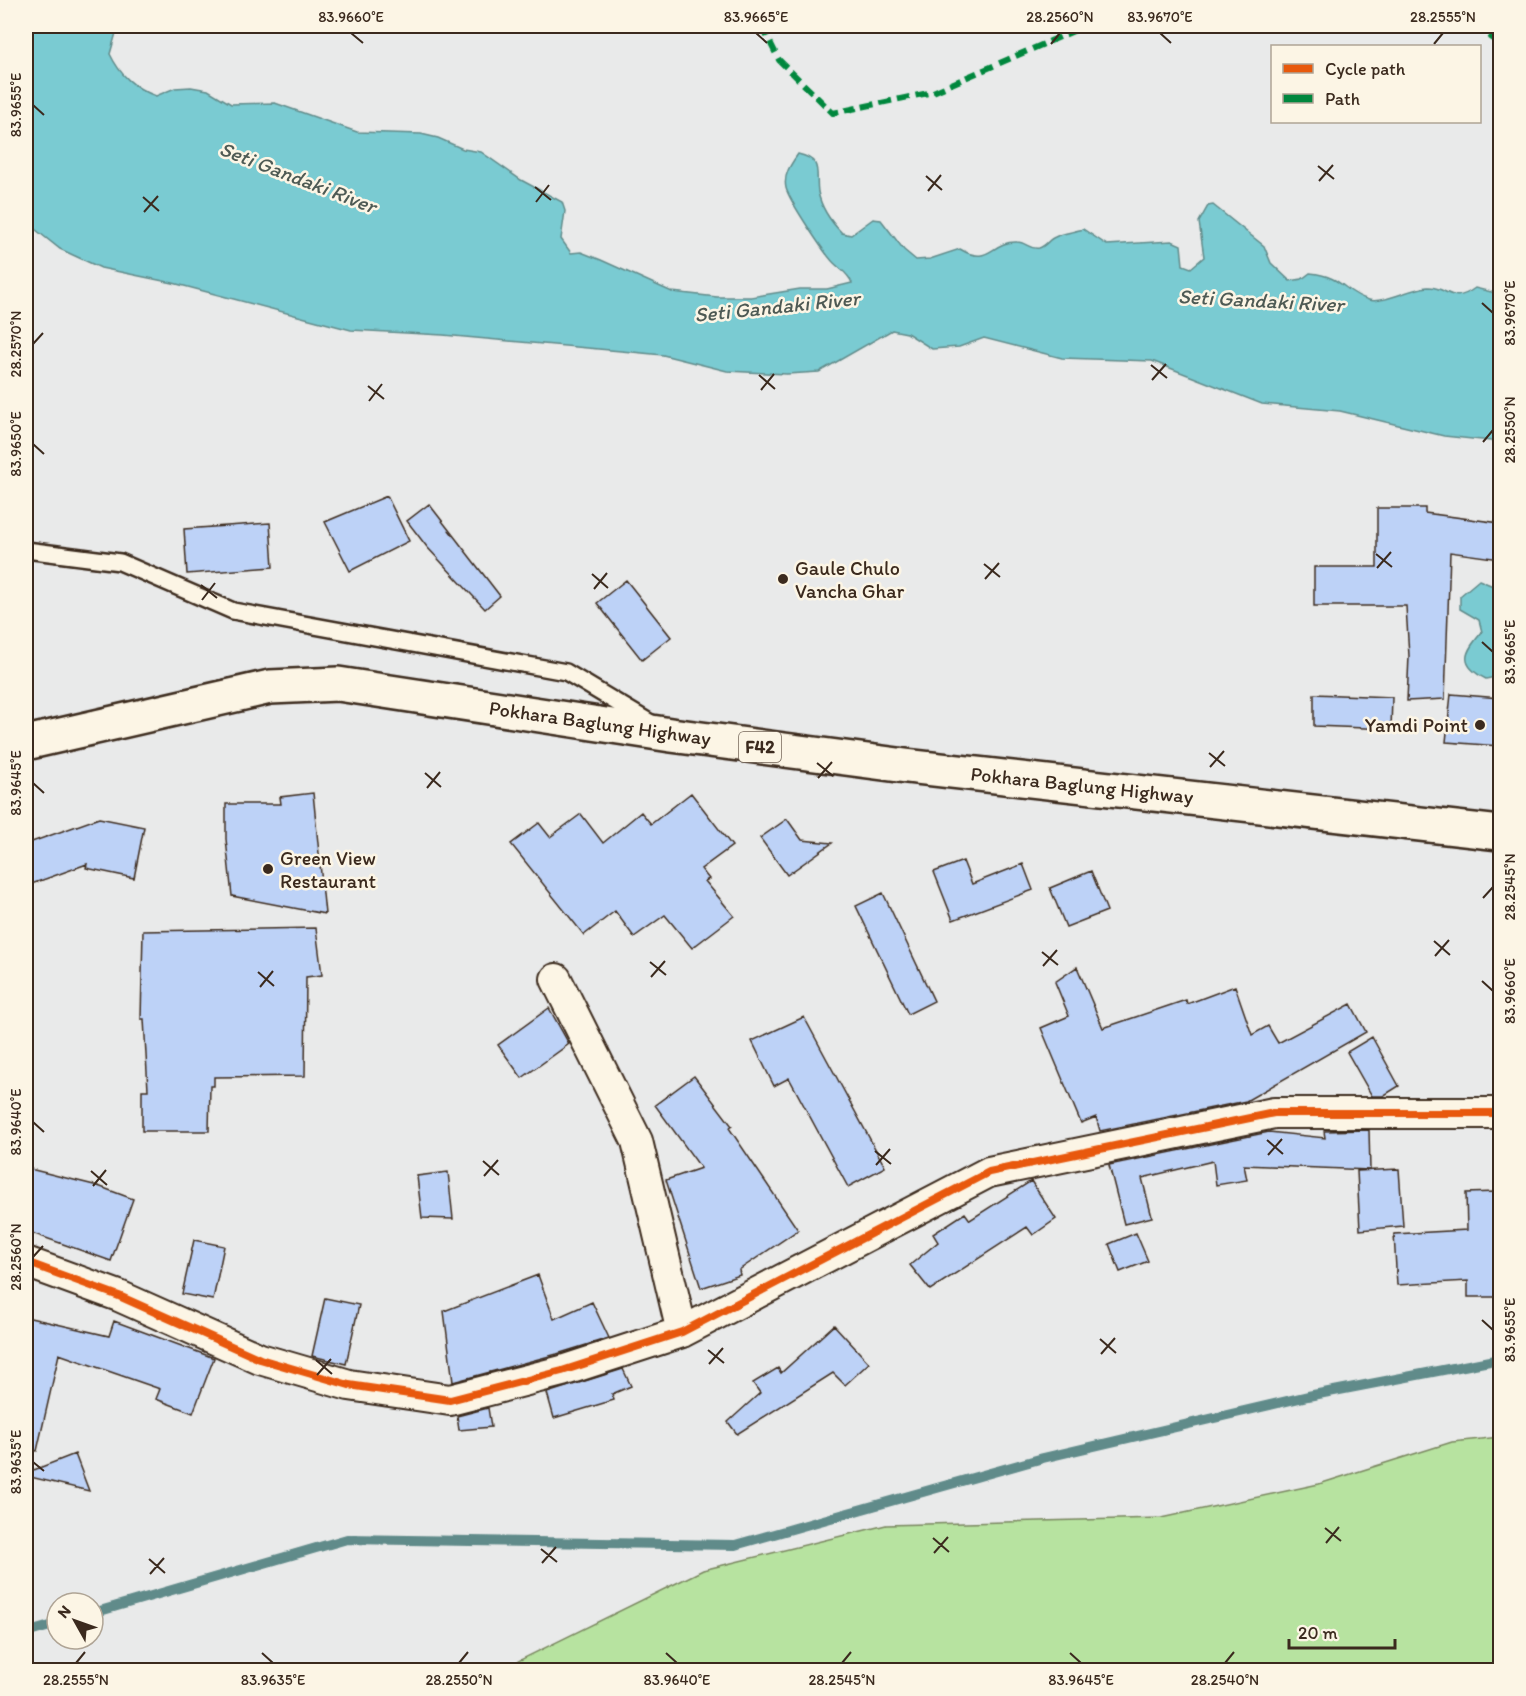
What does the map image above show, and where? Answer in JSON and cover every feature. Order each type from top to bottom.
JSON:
[{"type":"highway","name":"Pokhara Baglung Highway","points":[[26,743],[270,687],[338,684],[671,735],[906,766],[1500,833]]},
{"type":"street","points":[[556,979],[637,1141],[682,1332]]},
{"type":"street","points":[[26,1262],[119,1296],[260,1359],[349,1385],[450,1400],[562,1371],[682,1332],[989,1172],[1274,1113],[1500,1113]]},
{"type":"lane","points":[[26,550],[120,562],[233,611],[566,672],[671,735]]},
{"type":"green space","points":[[1500,1437],[1500,1670],[500,1670],[703,1570],[886,1525],[1161,1518],[1319,1484],[1452,1442]]},
{"type":"water","name":"Seti Gandaki River","points":[[26,26],[118,26],[110,54],[114,62],[134,85],[156,96],[175,88],[191,87],[208,90],[231,104],[275,103],[357,132],[421,134],[438,138],[463,149],[481,152],[521,180],[562,202],[565,211],[561,239],[571,253],[581,252],[672,292],[717,297],[751,297],[800,289],[827,289],[852,283],[823,249],[786,188],[787,174],[798,154],[812,160],[815,164],[821,203],[830,219],[842,233],[851,235],[873,219],[881,220],[904,250],[916,260],[930,259],[960,249],[970,254],[984,254],[1008,243],[1020,242],[1033,248],[1039,248],[1053,238],[1083,229],[1107,245],[1172,241],[1181,245],[1183,265],[1191,268],[1204,257],[1199,222],[1208,206],[1213,205],[1264,246],[1271,263],[1290,281],[1302,279],[1310,273],[1321,275],[1337,281],[1361,297],[1375,301],[1428,287],[1455,296],[1475,288],[1500,294],[1500,442],[1444,436],[1340,411],[1262,404],[1152,361],[1062,358],[984,338],[959,347],[932,349],[907,333],[892,330],[819,372],[787,374],[727,371],[663,355],[443,335],[351,330],[173,283],[101,268],[60,249],[26,222]]},
{"type":"water","points":[[1479,580],[1500,589],[1500,676],[1486,679],[1471,668],[1467,657],[1471,646],[1482,632],[1479,620],[1460,609],[1460,596]]},
{"type":"building","points":[[387,496],[409,541],[350,571],[325,522]]},
{"type":"building","points":[[429,504],[500,596],[485,609],[427,547],[407,521]]},
{"type":"building","points":[[1377,508],[1425,508],[1425,513],[1500,523],[1500,559],[1450,552],[1445,699],[1407,701],[1409,656],[1406,606],[1314,606],[1314,567],[1377,567]]},
{"type":"building","points":[[270,523],[273,567],[187,574],[184,529]]},
{"type":"building","points":[[626,580],[671,637],[642,660],[597,603]]},
{"type":"building","points":[[1314,694],[1392,697],[1391,729],[1314,726]]},
{"type":"building","points":[[1451,694],[1500,698],[1500,746],[1446,742]]},
{"type":"building","points":[[313,793],[325,914],[232,896],[226,839],[226,804],[281,804],[280,797]]},
{"type":"building","points":[[691,793],[732,846],[701,869],[709,879],[705,881],[734,916],[692,948],[665,915],[634,937],[615,911],[584,935],[511,844],[539,823],[550,837],[581,814],[603,843],[641,812],[651,824]]},
{"type":"building","points":[[99,818],[144,827],[134,878],[86,868],[87,864],[26,886],[26,844]]},
{"type":"building","points":[[787,819],[802,840],[832,843],[787,875],[760,838]]},
{"type":"building","points":[[963,861],[972,884],[1023,864],[1033,890],[953,920],[934,872]]},
{"type":"building","points":[[1091,871],[1107,911],[1066,927],[1050,888]]},
{"type":"building","points":[[883,893],[934,1001],[908,1014],[856,906]]},
{"type":"building","points":[[316,928],[322,975],[306,977],[305,1076],[214,1077],[214,1086],[210,1086],[209,1131],[142,1131],[142,1090],[148,1090],[144,1019],[141,1019],[143,931]]},
{"type":"building","points":[[1077,967],[1103,1028],[1186,1000],[1187,1004],[1235,986],[1252,1035],[1268,1026],[1278,1043],[1351,1004],[1366,1032],[1246,1101],[1100,1131],[1096,1117],[1081,1123],[1041,1028],[1069,1016],[1055,982]]},
{"type":"building","points":[[549,1008],[569,1044],[522,1078],[498,1045]]},
{"type":"building","points":[[804,1017],[885,1167],[848,1187],[789,1078],[774,1086],[752,1041]]},
{"type":"building","points":[[1372,1037],[1399,1086],[1383,1096],[1372,1096],[1347,1052]]},
{"type":"building","points":[[694,1076],[732,1126],[729,1128],[798,1230],[739,1270],[740,1275],[701,1288],[666,1180],[701,1168],[655,1105]]},
{"type":"building","points":[[1369,1130],[1370,1170],[1244,1165],[1247,1180],[1216,1185],[1213,1161],[1142,1178],[1152,1217],[1124,1224],[1109,1165],[1269,1132],[1325,1138],[1324,1131]]},
{"type":"building","points":[[26,1168],[98,1186],[133,1199],[111,1261],[26,1231]]},
{"type":"building","points":[[1399,1169],[1403,1226],[1360,1230],[1357,1171]]},
{"type":"building","points":[[448,1172],[453,1219],[422,1218],[417,1176]]},
{"type":"building","points":[[1031,1181],[1056,1219],[1033,1235],[1027,1227],[930,1290],[910,1265],[938,1242],[933,1234],[965,1213],[970,1220]]},
{"type":"building","points":[[1497,1192],[1498,1297],[1468,1297],[1468,1281],[1397,1285],[1394,1234],[1467,1230],[1466,1193]]},
{"type":"building","points":[[1136,1233],[1148,1261],[1120,1272],[1109,1244]]},
{"type":"building","points":[[194,1240],[224,1246],[213,1300],[182,1294]]},
{"type":"building","points":[[538,1275],[554,1319],[592,1302],[609,1338],[453,1382],[444,1311]]},
{"type":"building","points":[[325,1298],[359,1305],[346,1364],[312,1356]]},
{"type":"building","points":[[26,1317],[109,1336],[114,1321],[214,1358],[193,1413],[156,1399],[160,1389],[59,1354],[37,1451],[26,1450]]},
{"type":"building","points":[[834,1325],[869,1363],[845,1385],[833,1373],[737,1434],[728,1422],[760,1393],[753,1383],[778,1368],[781,1373]]},
{"type":"building","points":[[623,1369],[631,1386],[612,1394],[614,1400],[554,1418],[547,1393]]},
{"type":"building","points":[[488,1408],[491,1427],[459,1430],[457,1416]]},
{"type":"building","points":[[75,1454],[89,1491],[26,1476],[26,1473]]},
{"type":"waterway","points":[[105,1610],[347,1539],[735,1545],[1043,1458],[1308,1396],[1500,1359]]},
{"type":"waterway","points":[[26,1633],[45,1627]]},
{"type":"marked path","points":[[762,26],[779,60],[833,113],[933,92],[1085,26]]},
{"type":"marked path","points":[[1474,26],[1500,44]]},
{"type":"cycle path","points":[[26,1262],[119,1296],[260,1359],[349,1385],[450,1400],[562,1371],[682,1332],[989,1172],[1274,1113],[1500,1113]]},
{"type":"place","name":"Gaule Chulo Vancha Ghar","points":[[783,579]]},
{"type":"place","name":"Yamdi Point","points":[[1480,725]]},
{"type":"place","name":"Green View Restaurant","points":[[268,869]]}]
